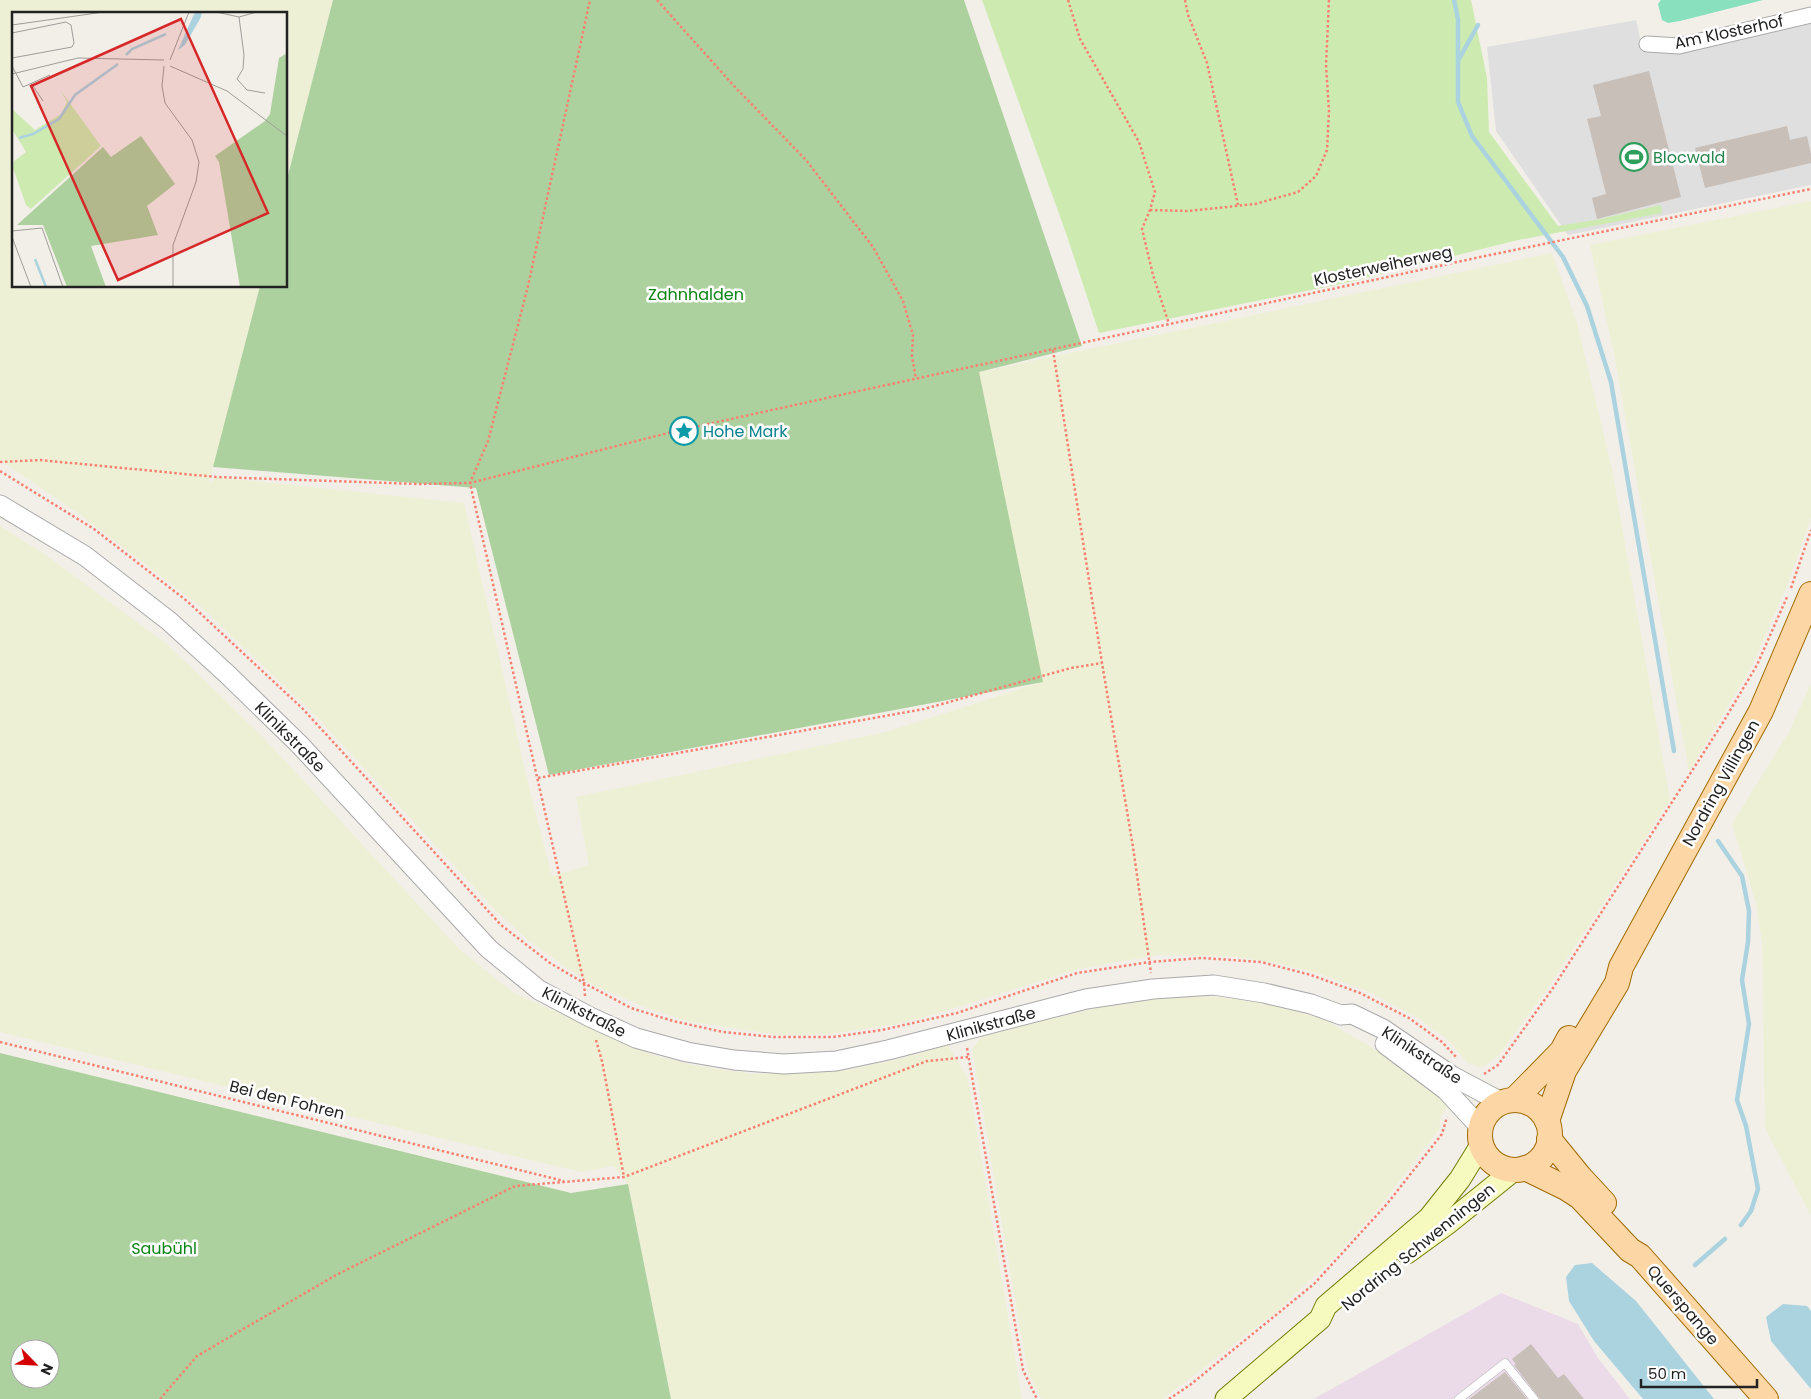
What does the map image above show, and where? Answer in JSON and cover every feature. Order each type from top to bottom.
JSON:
[{"type":"main road","name":"Nordring Villingen","points":[[1548,1130],[1564,1070],[1617,983],[1621,967],[1761,711],[1811,594]]},
{"type":"main road","name":"Nordring Villingen","points":[[1508,1101],[1562,1051],[1606,977],[1621,967]]},
{"type":"main road","points":[[1508,1101],[1525,1101],[1534,1105],[1542,1112],[1548,1130],[1547,1148],[1542,1157],[1534,1164],[1520,1169],[1503,1168],[1493,1163],[1486,1155],[1481,1136],[1484,1117],[1492,1108],[1508,1101]]},
{"type":"main road","name":"Querspange","points":[[1548,1130],[1580,1177],[1640,1243],[1640,1256]]},
{"type":"main road","name":"Nordring Schwenningen","points":[[1226,1399],[1320,1319],[1326,1306],[1429,1218],[1460,1179],[1481,1136]]},
{"type":"main road","name":"Querspange","points":[[1520,1169],[1566,1188],[1580,1197],[1630,1250],[1640,1256],[1766,1399]]},
{"type":"main road","name":"Nordring Schwenningen","points":[[1320,1319],[1332,1316],[1415,1246],[1448,1224],[1520,1169]]},
{"type":"street","name":"Am Klosterhof","points":[[1647,44],[1679,46],[1811,14]]},
{"type":"street","name":"Klinikstraße","points":[[0,505],[85,556],[169,621],[299,744],[489,949],[539,990],[590,1017],[636,1038],[688,1052],[734,1060],[784,1064],[836,1060],[898,1048],[1086,999],[1153,989],[1214,985],[1273,995],[1311,1004],[1341,1015],[1352,1014],[1383,1029],[1452,1076],[1508,1101]]},
{"type":"street","name":"Klinikstraße","points":[[1341,1015],[1346,1023],[1390,1047],[1446,1090],[1481,1136]]},
{"type":"lane","points":[[1459,1399],[1505,1363],[1534,1399]]},
{"type":"path","points":[[584,983],[470,483],[488,441],[528,286],[590,0]]},
{"type":"path","points":[[657,0],[734,86],[806,160],[873,246],[903,301],[913,335],[912,356],[916,379]]},
{"type":"path","points":[[1068,0],[1080,39],[1139,142],[1155,192],[1142,229],[1153,275],[1169,324]]},
{"type":"path","points":[[1185,0],[1188,15],[1207,63],[1238,205]]},
{"type":"path","points":[[1150,210],[1188,210],[1256,204],[1298,192],[1316,176],[1328,150],[1329,111],[1326,65],[1329,0]]},
{"type":"path","name":"Klosterweiherweg","points":[[0,462],[40,460],[216,477],[418,484],[470,483],[676,431],[1544,244],[1811,190]]},
{"type":"path","points":[[1053,350],[1149,957]]},
{"type":"path","points":[[0,471],[94,529],[187,601],[302,708],[501,924],[550,963],[584,983],[631,1008],[673,1021],[723,1032],[774,1037],[833,1037],[882,1030],[956,1013]]},
{"type":"path","points":[[1478,1078],[1498,1065],[1553,988],[1722,724],[1757,665],[1792,584],[1811,530]]},
{"type":"path","points":[[538,778],[924,709],[1071,668],[1102,662]]},
{"type":"path","name":"Bei den Fohren","points":[[0,1042],[568,1182]]},
{"type":"path","points":[[160,1399],[197,1356],[336,1275],[515,1186],[624,1177],[927,1061],[968,1057],[1023,1370],[1037,1399]]},
{"type":"path","points":[[602,1061],[624,1177]]},
{"type":"path","points":[[1169,1399],[1190,1385],[1314,1284],[1387,1204],[1442,1134],[1449,1112]]},
{"type":"shaded area","points":[[1811,15],[1811,185],[1568,235],[1496,131],[1487,47],[1636,20],[1641,42]]},
{"type":"shaded area","points":[[1501,1293],[1578,1324],[1598,1358],[1630,1399],[1314,1399]]},
{"type":"green space","points":[[0,0],[333,0],[288,175],[288,12],[12,12],[12,288],[259,288],[209,484],[216,477],[464,503],[528,783],[552,876],[589,865],[576,797],[886,732],[1042,682],[979,372],[1552,253],[1577,323],[1612,469],[1670,800],[1546,991],[1499,1055],[1481,1068],[1468,1063],[1447,1039],[1416,1017],[1368,991],[1317,973],[1270,962],[1226,956],[1158,955],[1078,969],[899,1024],[829,1034],[779,1035],[687,1021],[647,1008],[595,986],[528,940],[495,910],[314,714],[201,607],[82,516],[0,460]]},
{"type":"green space","name":"Zahnhalden","points":[[333,0],[964,0],[1082,346],[979,372],[1043,682],[549,775],[476,488],[213,467],[259,288],[288,288],[288,175]]},
{"type":"green space","points":[[982,0],[1471,0],[1487,78],[1489,132],[1558,226],[1601,219],[1661,205],[1662,213],[1518,240],[1345,283],[1099,333],[1067,236]]},
{"type":"green space","points":[[1661,0],[1763,0],[1668,23],[1662,20],[1658,4]]},
{"type":"green space","points":[[1811,201],[1811,518],[1789,581],[1752,666],[1689,772],[1615,359],[1590,245]]},
{"type":"green space","points":[[0,526],[43,553],[168,645],[263,737],[460,950],[514,993],[653,1055],[696,1066],[753,1074],[847,1070],[899,1059],[948,1045],[968,1079],[1022,1399],[671,1399],[628,1184],[613,1166],[581,1172],[0,1032]]},
{"type":"green space","points":[[1811,683],[1811,1216],[1765,1128],[1762,942],[1756,903],[1732,824],[1790,730]]},
{"type":"green space","points":[[1167,997],[1220,997],[1276,1005],[1325,1020],[1371,1047],[1420,1080],[1448,1105],[1441,1117],[1439,1130],[1377,1210],[1329,1263],[1275,1313],[1163,1399],[1041,1399],[1028,1372],[972,1049],[981,1037],[1041,1021],[1106,1006]]},
{"type":"green space","name":"Saubühl","points":[[0,1053],[571,1193],[628,1184],[671,1399],[0,1399]]},
{"type":"water","points":[[1592,1263],[1636,1301],[1714,1399],[1643,1399],[1594,1341],[1569,1301],[1566,1277],[1575,1265]]},
{"type":"water","points":[[1783,1304],[1807,1306],[1811,1311],[1811,1389],[1771,1341],[1766,1317]]},
{"type":"building","name":"Blocwald","points":[[1649,71],[1681,197],[1597,219],[1592,198],[1606,194],[1587,119],[1601,116],[1593,85]]},
{"type":"building","points":[[1787,126],[1790,140],[1807,136],[1811,163],[1705,188],[1695,148]]},
{"type":"building","points":[[1531,1344],[1558,1378],[1564,1374],[1584,1399],[1540,1399],[1514,1365],[1516,1364],[1512,1359]]},
{"type":"building","points":[[1505,1372],[1527,1399],[1469,1399]]},
{"type":"waterway","points":[[1454,0],[1458,19],[1458,102],[1472,136],[1563,257],[1587,306],[1611,382],[1674,751]]},
{"type":"waterway","points":[[1459,59],[1478,25]]},
{"type":"waterway","points":[[1718,841],[1742,876],[1749,911],[1748,942],[1742,980],[1749,1024],[1737,1100],[1746,1126],[1758,1189],[1751,1211],[1741,1225]]},
{"type":"waterway","points":[[1695,1265],[1725,1239]]},
{"type":"place","name":"Blocwald","points":[[1634,157]]},
{"type":"place","name":"Hohe Mark","points":[[684,431]]}]
